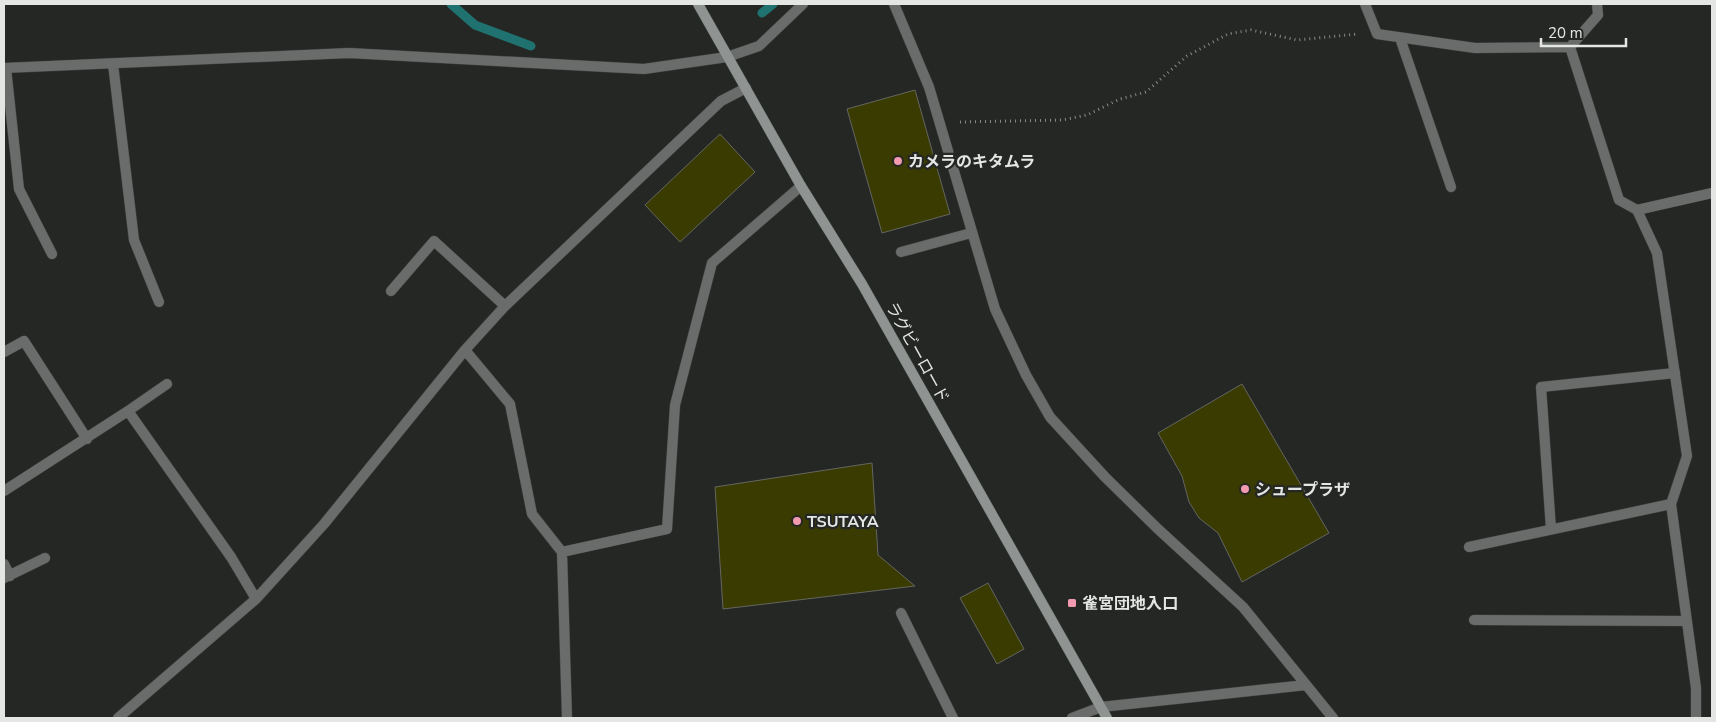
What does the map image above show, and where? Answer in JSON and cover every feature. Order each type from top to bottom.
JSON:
[{"type":"street","name":"ラグビーロード","points":[[698,4],[800,186],[862,284],[1108,718]]},
{"type":"street","points":[[52,254],[19,189],[5,68],[349,52],[644,68],[727,57],[759,46],[804,4]]},
{"type":"street","points":[[894,4],[929,87],[995,310],[1026,376],[1050,417],[1158,529],[1243,606],[1333,718]]},
{"type":"street","points":[[1365,4],[1377,34],[1475,48],[1570,47],[1598,15],[1597,4]]},
{"type":"street","points":[[1400,38],[1451,186]]},
{"type":"street","points":[[1570,47],[1619,200],[1637,210],[1657,253],[1687,456],[1671,504],[1696,688],[1696,718]]},
{"type":"street","points":[[114,64],[134,240],[159,302]]},
{"type":"street","points":[[118,718],[256,599],[324,524],[464,350],[505,306],[721,101],[746,88]]},
{"type":"street","points":[[562,552],[667,530],[675,405],[712,263],[800,186]]},
{"type":"street","points":[[1637,210],[1712,193]]},
{"type":"street","points":[[901,252],[971,233]]},
{"type":"street","points":[[391,291],[434,241],[505,306]]},
{"type":"street","points":[[4,352],[24,341],[87,438]]},
{"type":"street","points":[[464,350],[510,404],[532,514],[562,552],[567,718]]},
{"type":"street","points":[[1551,530],[1541,387],[1675,373]]},
{"type":"street","points":[[4,491],[167,384]]},
{"type":"street","points":[[128,411],[231,557],[256,599]]},
{"type":"street","points":[[1469,547],[1671,504]]},
{"type":"street","points":[[4,564],[7,577],[45,558]]},
{"type":"street","points":[[901,613],[952,718]]},
{"type":"street","points":[[1474,620],[1686,621]]},
{"type":"street","points":[[1072,718],[1101,707],[1306,685]]},
{"type":"path","points":[[939,123],[1062,120],[1087,115],[1120,99],[1146,92],[1187,56],[1228,34],[1251,30],[1297,40],[1376,32]]},
{"type":"building","points":[[915,90],[950,214],[882,233],[847,109]]},
{"type":"building","points":[[720,134],[755,172],[680,242],[645,205]]},
{"type":"building","name":"シュープラザ","points":[[1242,384],[1329,533],[1242,582],[1218,533],[1199,518],[1189,502],[1182,476],[1158,433]]},
{"type":"building","name":"TSUTAYA","points":[[872,463],[878,555],[915,586],[723,609],[715,487]]},
{"type":"building","points":[[988,583],[1024,649],[997,664],[960,598]]},
{"type":"waterway","points":[[451,4],[475,25],[531,46]]},
{"type":"waterway","points":[[762,13],[773,4]]},
{"type":"place","name":"カメラのキタムラ","points":[[898,161]]},
{"type":"place","name":"シュープラザ","points":[[1245,489]]},
{"type":"place","name":"TSUTAYA","points":[[797,521]]},
{"type":"place","name":"雀宮団地入口","points":[[1072,603]]}]
